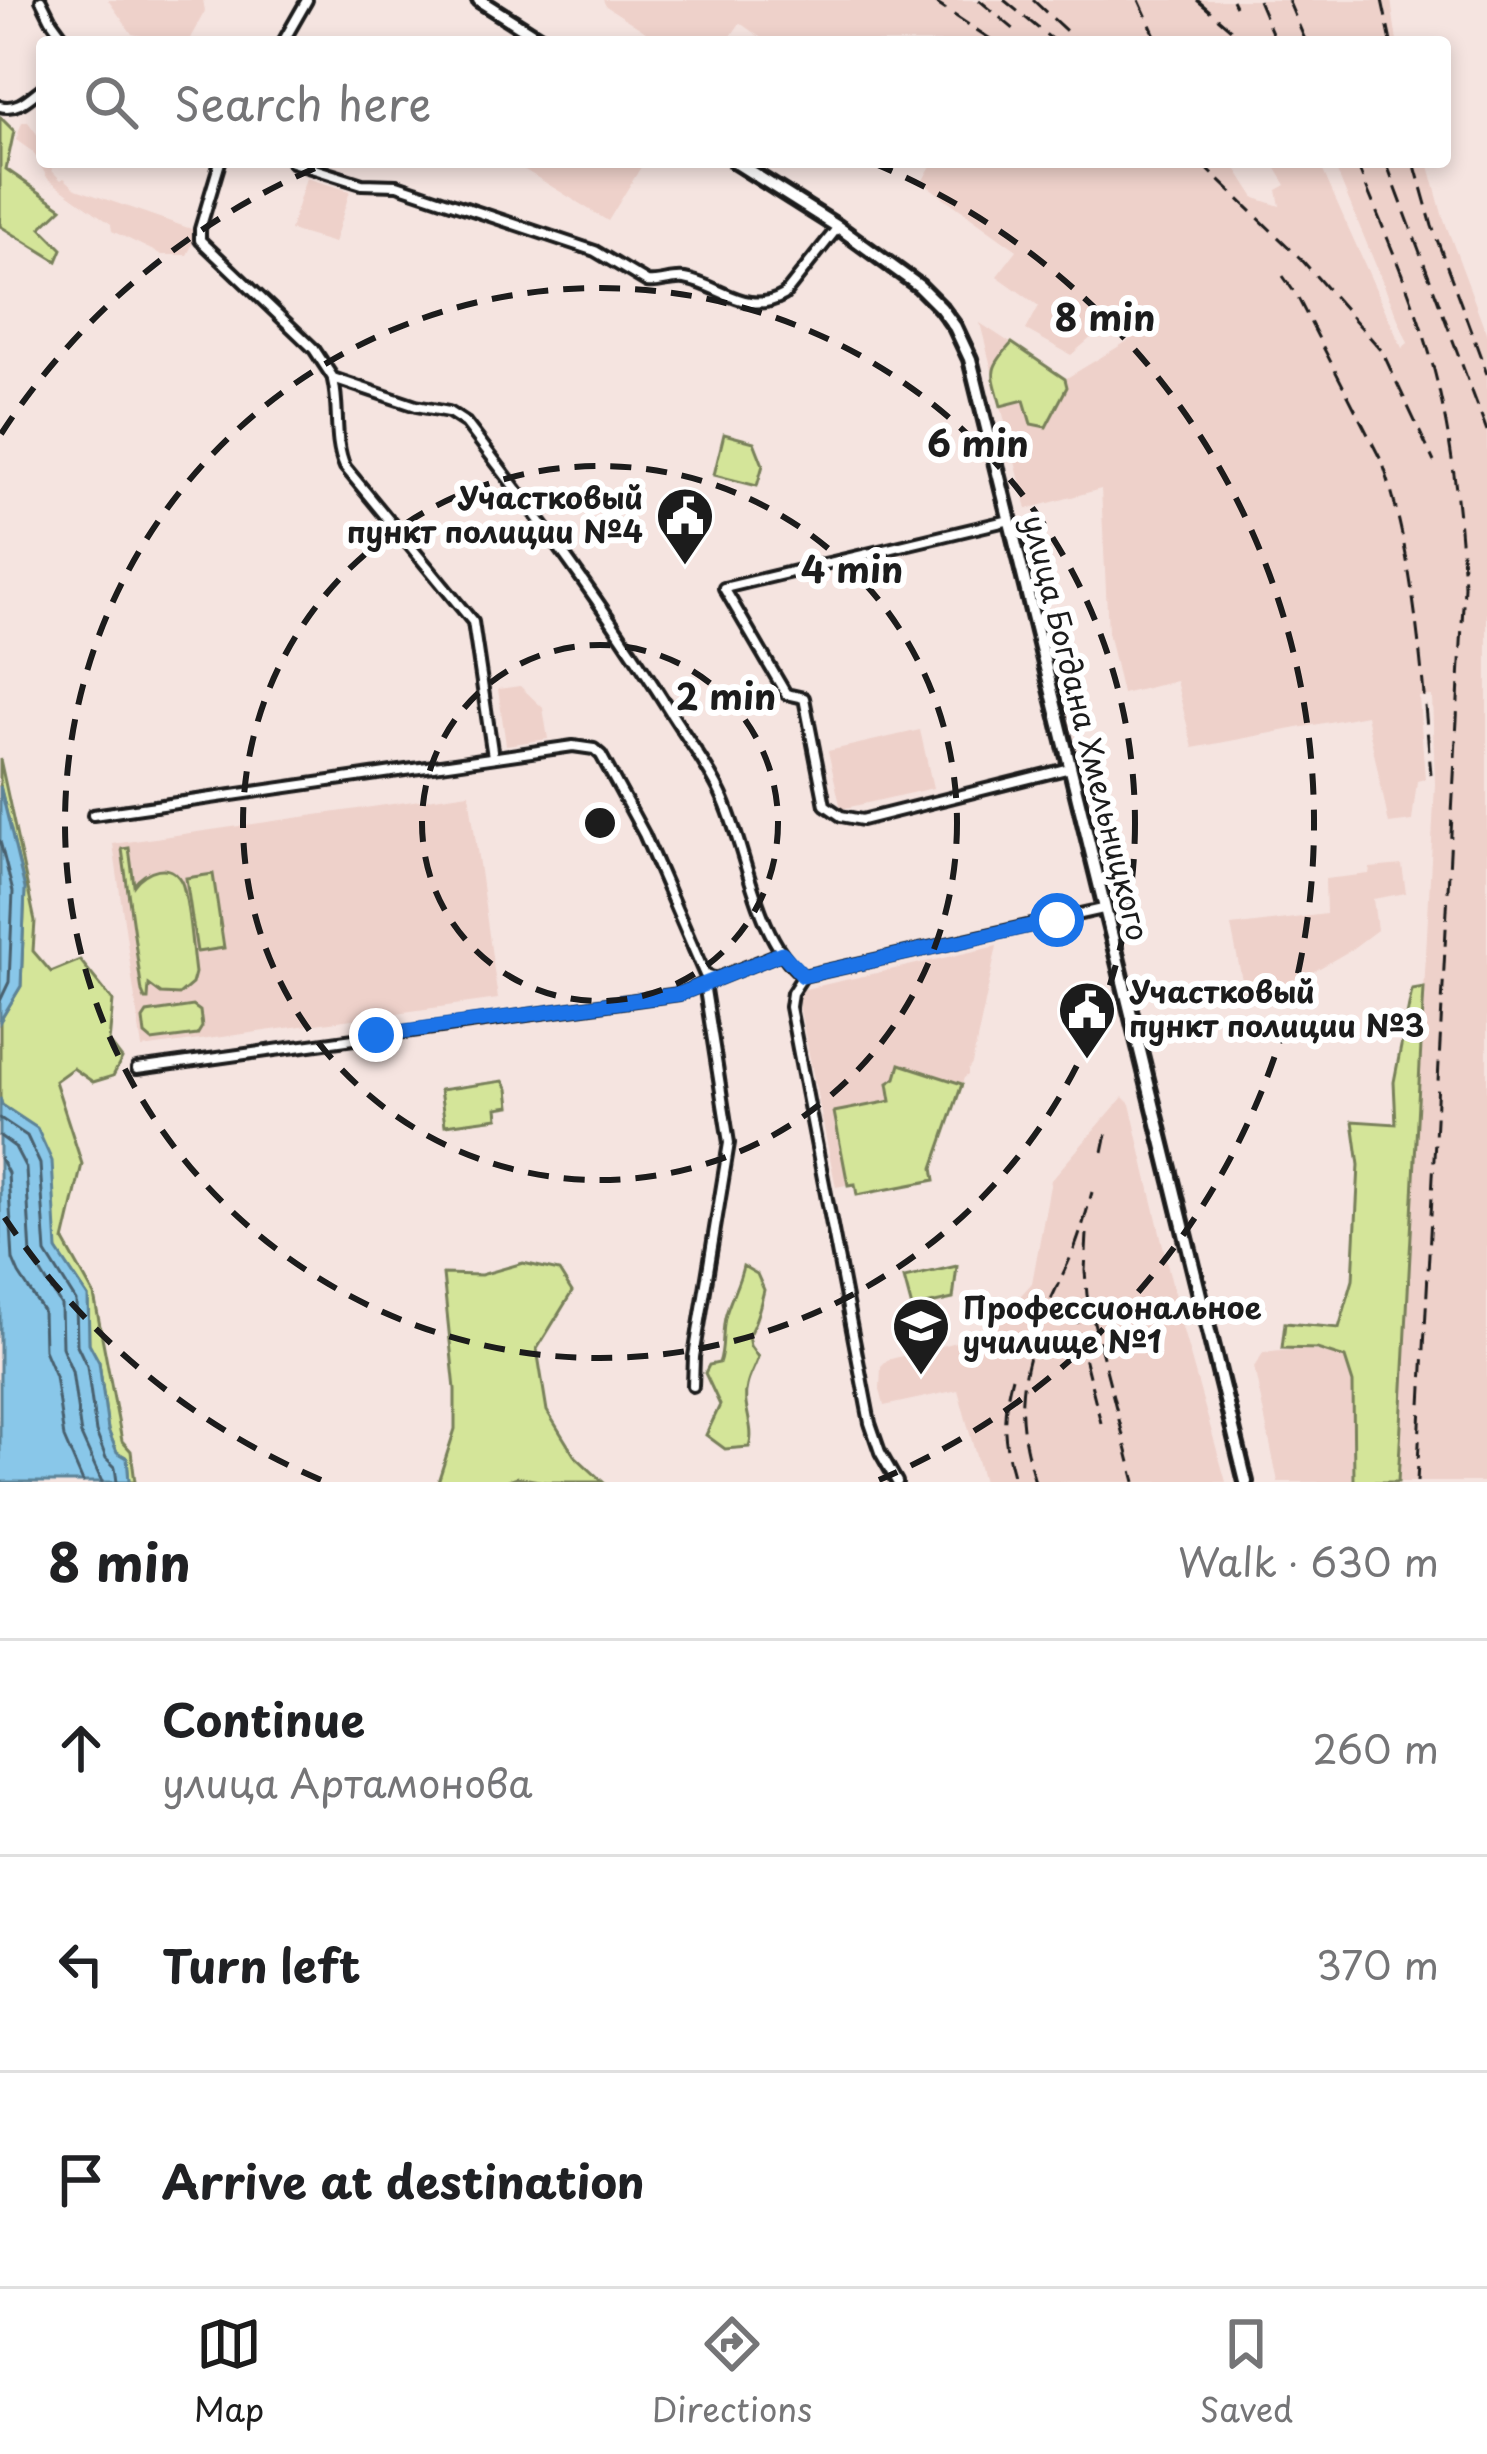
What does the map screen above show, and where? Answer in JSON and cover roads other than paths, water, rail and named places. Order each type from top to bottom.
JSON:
[{"type":"main road","points":[[479,0],[536,36]]},
{"type":"main road","name":"улица Богдана Хмельницкого","points":[[745,168],[919,286],[955,327],[977,384],[1246,1482]]},
{"type":"street","points":[[41,0],[63,36]]},
{"type":"street","points":[[286,36],[307,0]]},
{"type":"street","points":[[0,106],[20,105],[36,93]]},
{"type":"street","points":[[218,168],[200,240],[314,349],[333,378],[345,467],[473,622],[493,758]]},
{"type":"street","points":[[311,168],[362,184],[400,186],[595,251],[647,282],[684,278],[754,303],[772,302],[784,295],[838,227]]},
{"type":"street","points":[[333,378],[448,412],[466,423],[615,624],[721,793],[764,917],[782,953],[803,976]]},
{"type":"street","points":[[1010,520],[724,588],[786,694],[804,698],[825,805],[841,816],[862,820],[1070,768]]},
{"type":"street","points":[[93,815],[573,746],[601,755],[644,834],[709,981],[729,1143],[693,1386]]},
{"type":"street","points":[[897,1482],[870,1423],[790,1007],[792,993],[803,976],[1103,909]]},
{"type":"street","points":[[137,1069],[680,994],[782,953]]},
{"type":"water","points":[[0,786],[25,889],[21,986],[0,1021]]},
{"type":"water","points":[[0,1098],[2,1105],[37,1128],[52,1161],[57,1250],[88,1297],[89,1343],[99,1362],[108,1430],[117,1452],[127,1458],[129,1482],[0,1482]]},
{"type":"railway","points":[[931,0],[986,36]]},
{"type":"railway","points":[[979,0],[1015,30]]},
{"type":"railway","points":[[1004,0],[1048,36]]},
{"type":"railway","points":[[1033,0],[1072,36]]},
{"type":"railway","points":[[1139,0],[1155,36]]},
{"type":"railway","points":[[1197,0],[1239,36]]},
{"type":"railway","points":[[1232,0],[1235,6]]},
{"type":"railway","points":[[1258,0],[1273,36]]},
{"type":"railway","points":[[1288,0],[1303,36]]},
{"type":"railway","points":[[1382,0],[1390,36]]},
{"type":"railway","points":[[1206,168],[1301,259],[1382,351],[1434,462]]},
{"type":"railway","points":[[1358,168],[1430,355],[1453,469],[1464,586],[1417,1482]]},
{"type":"railway","points":[[1388,168],[1487,431]]},
{"type":"railway","points":[[1416,168],[1487,374]]},
{"type":"railway","points":[[1283,276],[1383,464],[1394,501],[1416,618],[1431,774]]},
{"type":"railway","points":[[1103,1152],[1108,1128]]},
{"type":"railway","points":[[1035,1482],[1023,1430],[1024,1377],[1092,1192]]},
{"type":"railway","points":[[1087,1234],[1087,1295],[1135,1482]]},
{"type":"railway","points":[[1075,1306],[1101,1423]]},
{"type":"railway","points":[[1012,1377],[1005,1430],[1015,1482]]},
{"type":"place","name":"Участковый пункт полиции №4","points":[[685,567]]},
{"type":"place","name":"Участковый пункт полиции №3","points":[[1087,1061]]},
{"type":"place","name":"Профессиональное училище №1","points":[[921,1377]]}]
